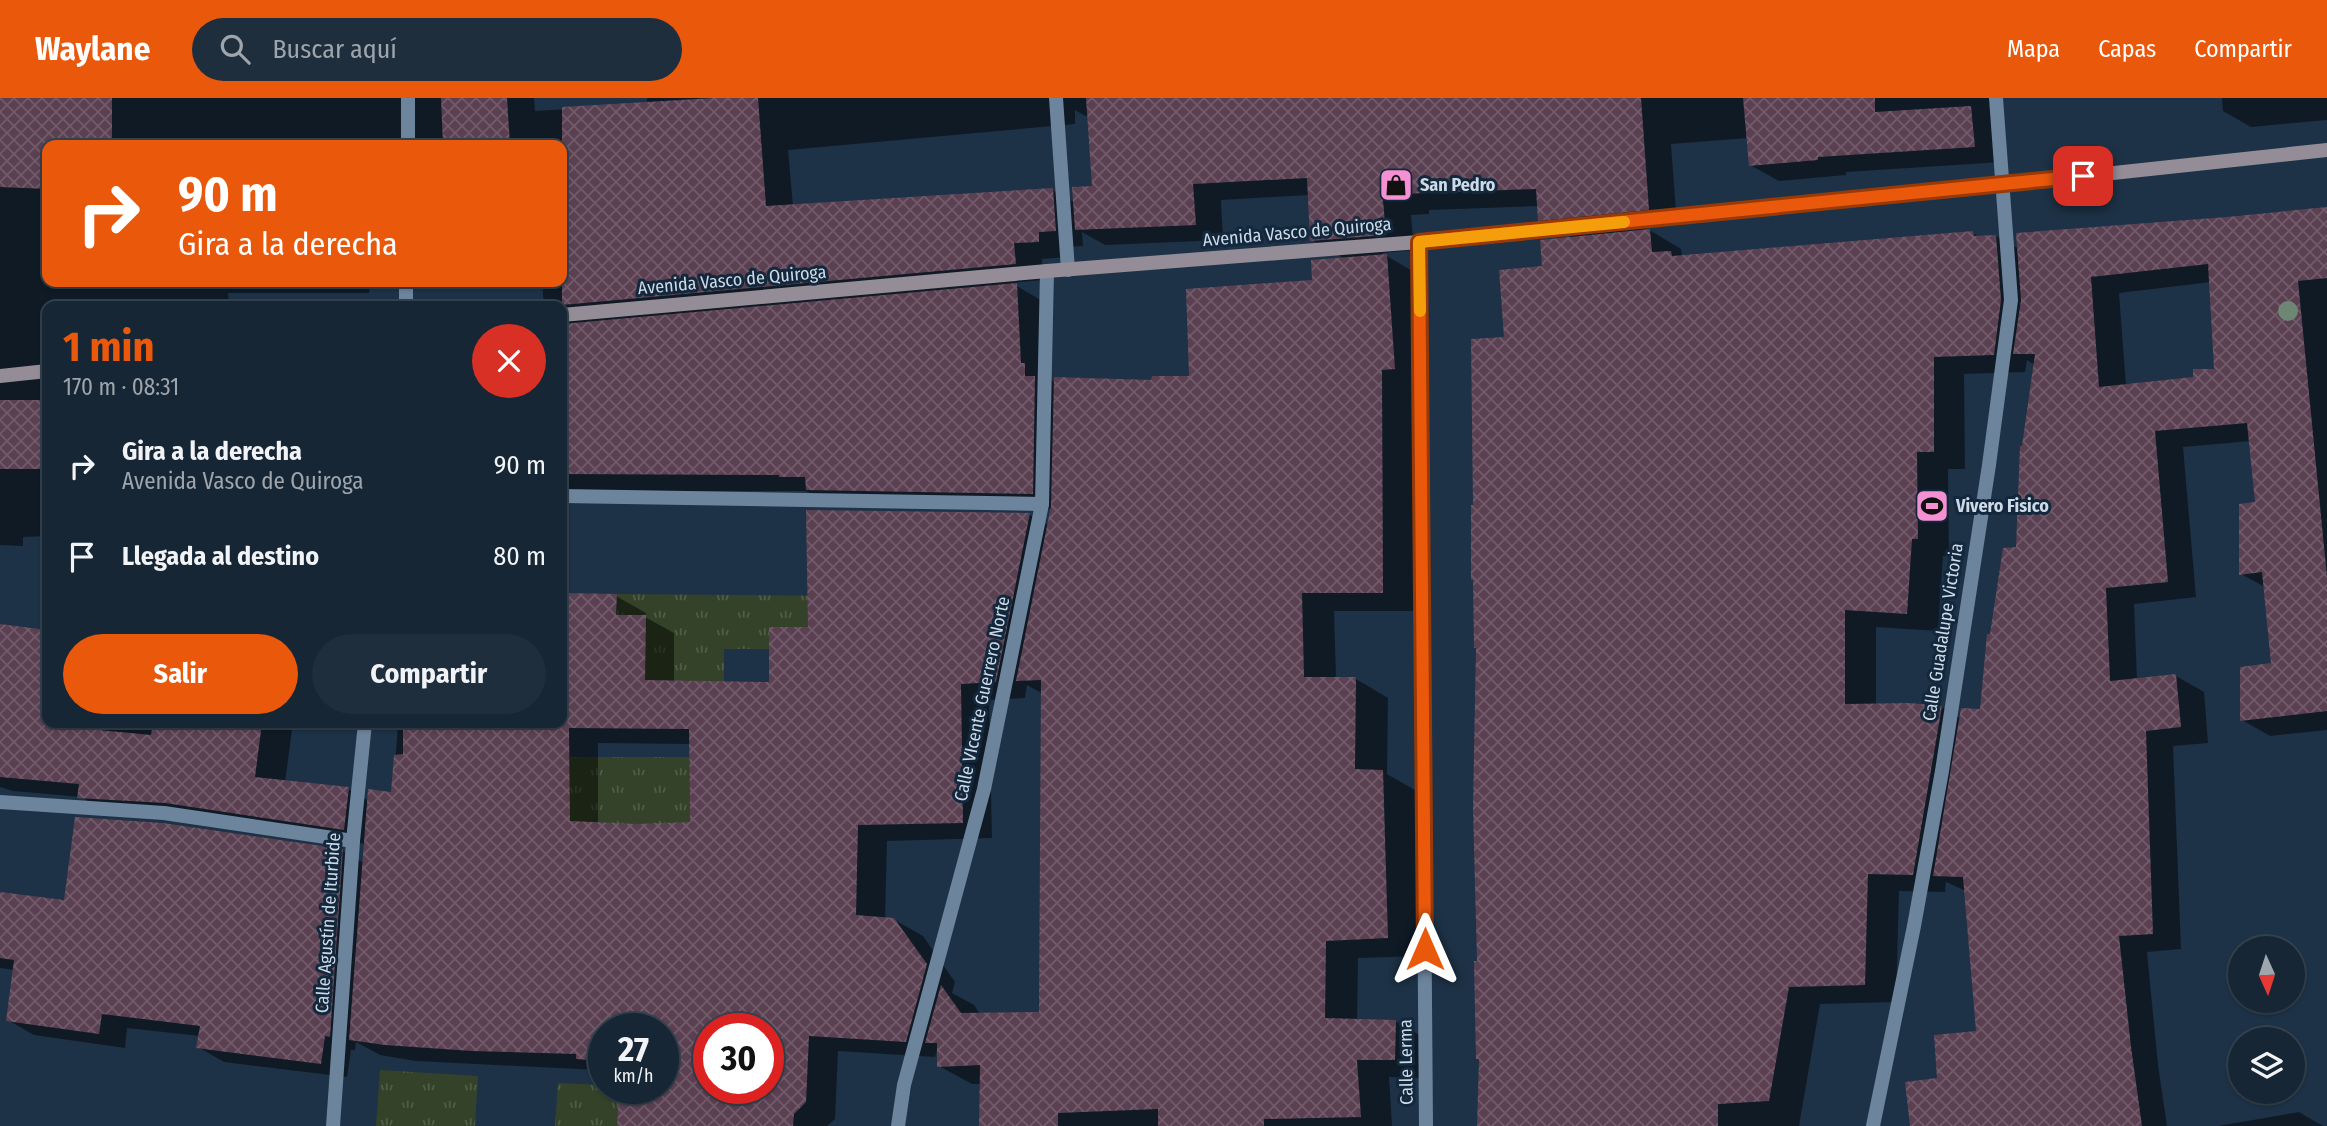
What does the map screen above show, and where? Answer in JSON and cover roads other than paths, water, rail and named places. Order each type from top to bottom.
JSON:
[{"type":"street","points":[[408,98],[408,140]]},
{"type":"street","points":[[1056,98],[1068,270]]},
{"type":"street","name":"Calle Guadalupe Victoria","points":[[1872,1126],[1914,926],[1942,771],[1989,465],[2011,300],[1996,98]]},
{"type":"street","name":"Avenida Vasco de Quiroga","points":[[567,315],[1047,271],[1419,242],[2327,150]]},
{"type":"street","name":"Calle Lerma","points":[[1419,242],[1426,1126]]},
{"type":"street","name":"Calle VIcente Guerrero Norte","points":[[898,1126],[904,1085],[984,789],[1041,505],[1047,271]]},
{"type":"street","points":[[0,376],[42,371]]},
{"type":"street","points":[[567,496],[1041,505]]},
{"type":"street","name":"Calle Agustín de Iturbide","points":[[333,1126],[365,728]]},
{"type":"street","points":[[0,802],[164,813],[354,841]]},
{"type":"place","name":"San Pedro","points":[[1396,185]]},
{"type":"place","name":"Vivero Fisico","points":[[1932,506]]}]
